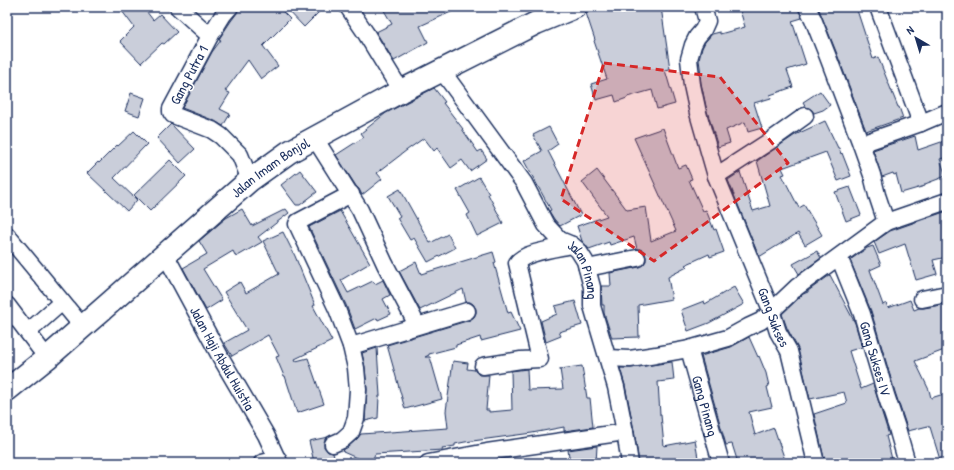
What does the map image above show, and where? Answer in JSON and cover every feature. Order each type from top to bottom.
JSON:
[{"type":"highway","name":"Jalan Imam Bonjol","points":[[7,390],[47,358],[250,180],[289,152],[314,137],[401,91],[536,23],[574,7]]},
{"type":"street","points":[[178,7],[210,36]]},
{"type":"street","name":"Gang Putra 1","points":[[230,7],[210,36],[171,109],[171,112],[173,115],[212,130],[221,136],[240,155],[250,180]]},
{"type":"street","points":[[348,7],[401,91]]},
{"type":"street","name":"Gang Sukses","points":[[702,7],[706,22],[703,30],[693,45],[689,59],[692,85],[698,113],[716,176],[771,310],[778,332],[789,352],[816,463]]},
{"type":"street","points":[[807,7],[828,57],[872,175],[886,222]]},
{"type":"street","points":[[878,7],[922,124]]},
{"type":"street","name":"Jalan Pinang","points":[[442,71],[524,183],[546,225],[560,240],[572,245],[578,250],[585,261],[592,287],[592,306],[616,387],[630,463]]},
{"type":"street","points":[[860,144],[922,124],[947,112]]},
{"type":"street","points":[[716,176],[806,116]]},
{"type":"street","points":[[314,137],[360,210],[385,264],[417,325]]},
{"type":"street","points":[[333,444],[342,440],[351,432],[356,418],[358,390],[356,368],[351,346],[336,309],[297,224],[298,222],[351,194]]},
{"type":"street","points":[[608,358],[630,359],[656,355],[689,349],[728,338],[761,320],[797,287],[886,222],[947,201]]},
{"type":"street","points":[[7,235],[82,326]]},
{"type":"street","points":[[483,366],[521,360],[540,359],[517,263],[518,260],[534,253],[572,245]]},
{"type":"street","name":"Jalan Haji Abdul Huistia","points":[[164,254],[221,358],[266,435],[278,461]]},
{"type":"street","name":"Gang Sukses IV","points":[[839,257],[862,314],[907,463]]},
{"type":"street","points":[[587,268],[637,258]]},
{"type":"street","points":[[922,299],[947,294]]},
{"type":"street","points":[[28,332],[62,302]]},
{"type":"street","points":[[7,305],[47,358]]},
{"type":"street","points":[[351,346],[467,311]]},
{"type":"street","name":"Gang Pinang","points":[[689,349],[721,463]]},
{"type":"street","points":[[428,463],[487,452],[625,432]]},
{"type":"street","points":[[262,463],[278,461]]},
{"type":"highlighted area","points":[[604,63],[720,77],[788,163],[654,261],[561,199]]},
{"type":"building","points":[[119,7],[143,7],[153,20],[160,14],[177,32],[164,44],[162,43],[141,63],[120,41],[134,27]]},
{"type":"building","points":[[239,7],[278,7],[290,19],[263,46],[278,66],[261,79],[248,60],[225,91],[230,93],[220,109],[230,114],[223,126],[215,121],[182,108],[212,52],[221,40],[219,39],[237,13]]},
{"type":"building","points":[[285,7],[324,7],[304,27]]},
{"type":"building","points":[[382,7],[462,7],[420,26],[428,42],[394,61],[376,32],[392,24]]},
{"type":"building","points":[[600,7],[621,7],[623,14],[640,7],[661,7],[670,69],[665,70],[675,104],[657,109],[652,90],[627,97],[616,102],[614,95],[596,100],[591,84],[607,79],[586,12]]},
{"type":"building","points":[[739,7],[798,7],[802,18],[792,21],[806,64],[787,70],[793,87],[770,95],[771,98],[754,103],[762,128],[748,132],[745,122],[726,130],[730,143],[718,147],[707,111],[701,83],[699,60],[705,42],[712,34],[720,32],[720,34],[745,27]]},
{"type":"building","points":[[818,7],[856,7],[873,59],[878,57],[903,118],[866,131]]},
{"type":"building","points":[[434,88],[478,152],[481,150],[487,159],[470,171],[462,160],[451,168],[437,148],[434,151],[424,138],[377,173],[382,179],[362,195],[336,155],[364,137],[361,133],[386,113]]},
{"type":"building","points":[[820,91],[830,105],[823,110],[814,113],[806,107],[803,102]]},
{"type":"building","points":[[131,93],[145,98],[139,116],[125,111]]},
{"type":"building","points":[[825,121],[841,154],[842,153],[851,176],[838,181],[826,152],[782,168],[785,174],[782,175],[799,208],[804,205],[822,235],[805,245],[798,233],[759,257],[728,180],[740,172],[753,211],[770,206],[757,161],[795,135]]},
{"type":"building","points":[[171,124],[195,149],[180,163],[157,138]]},
{"type":"building","points":[[549,127],[558,144],[548,151],[581,215],[560,226],[549,211],[551,210],[524,161],[542,151],[533,135]]},
{"type":"building","points":[[663,128],[678,168],[686,165],[692,179],[689,180],[703,211],[706,210],[714,230],[716,229],[724,252],[710,257],[709,254],[685,265],[687,267],[668,277],[672,299],[638,305],[639,337],[612,338],[604,313],[604,305],[602,305],[601,286],[611,286],[610,273],[639,267],[646,261],[646,257],[644,251],[637,249],[634,237],[610,245],[609,242],[589,249],[582,241],[577,226],[607,216],[582,182],[597,170],[627,210],[646,207],[651,241],[676,231],[634,138]]},
{"type":"building","points":[[134,131],[147,144],[114,178],[137,200],[127,211],[87,173]]},
{"type":"building","points":[[915,136],[918,150],[947,140],[947,157],[940,159],[946,176],[925,184],[925,186],[901,193],[896,174],[894,175],[893,173],[882,177],[873,150]]},
{"type":"building","points":[[170,160],[186,176],[150,211],[134,195]]},
{"type":"building","points":[[300,170],[317,192],[300,205],[296,205],[281,185]]},
{"type":"building","points":[[479,177],[503,223],[477,236],[467,215],[470,213],[457,190]]},
{"type":"building","points":[[850,187],[861,215],[846,221],[835,192]]},
{"type":"building","points":[[400,189],[430,243],[448,234],[455,248],[428,262],[414,238],[410,240],[397,218],[400,216],[388,196]]},
{"type":"building","points":[[242,209],[252,226],[286,209],[289,213],[258,237],[262,242],[236,257],[233,251],[203,269],[222,300],[206,310],[183,268],[207,254],[199,241],[226,218]]},
{"type":"building","points":[[340,211],[370,263],[341,280],[348,293],[373,281],[375,284],[383,280],[390,295],[383,299],[391,314],[378,320],[377,318],[355,329],[346,305],[309,227]]},
{"type":"building","points":[[947,211],[947,257],[933,260],[937,274],[916,280],[905,244],[879,254],[874,242],[890,231]]},
{"type":"building","points":[[283,232],[295,256],[315,305],[313,306],[332,341],[295,359],[296,361],[308,358],[324,404],[297,413],[285,376],[276,357],[279,356],[268,335],[232,356],[224,343],[247,330],[224,292],[240,282],[246,293],[279,274],[263,241]]},
{"type":"building","points":[[873,246],[881,265],[870,270],[883,305],[886,303],[888,308],[910,300],[914,310],[947,304],[947,349],[915,361],[929,390],[931,398],[947,393],[947,463],[941,463],[930,427],[928,426],[908,431],[871,311],[850,260],[867,248]]},
{"type":"building","points":[[817,251],[821,258],[799,274],[793,264]]},
{"type":"building","points":[[493,252],[496,262],[494,263],[508,313],[511,312],[520,331],[481,341],[480,337],[456,345],[456,347],[429,354],[425,357],[430,357],[442,399],[405,409],[387,345],[470,320],[474,317],[476,309],[473,304],[466,302],[463,289],[420,310],[399,271],[416,262],[421,274]]},
{"type":"building","points":[[830,275],[855,323],[862,347],[849,351],[861,389],[873,384],[889,435],[886,436],[892,459],[877,463],[825,463],[814,414],[847,403],[844,392],[810,399],[798,349],[787,328],[782,314],[803,294],[808,292]]},
{"type":"building","points":[[734,287],[744,304],[709,323],[688,331],[681,310],[704,301],[705,304]]},
{"type":"building","points":[[575,301],[582,325],[559,332],[561,336],[546,342],[541,321],[557,314],[555,306]]},
{"type":"building","points":[[749,337],[766,373],[769,386],[767,387],[772,407],[749,412],[755,435],[774,428],[786,463],[738,463],[732,444],[726,445],[701,356],[731,347]]},
{"type":"building","points":[[377,348],[380,396],[378,418],[365,421],[367,389],[362,353]]},
{"type":"building","points":[[453,361],[468,363],[467,369],[475,370],[479,375],[489,375],[486,410],[489,410],[489,412],[512,410],[511,371],[527,369],[528,390],[563,389],[560,369],[582,366],[587,398],[590,398],[593,427],[564,431],[564,427],[465,442],[455,444],[455,446],[442,448],[443,450],[375,454],[371,463],[343,452],[344,449],[361,434],[448,428],[446,411]]},
{"type":"building","points":[[672,362],[674,380],[658,382],[664,446],[695,440],[698,458],[667,463],[639,463],[625,385],[620,368],[631,368]]},
{"type":"building","points":[[328,437],[325,439],[324,447],[328,452],[333,453],[334,457],[314,462],[309,441]]},
{"type":"building","points":[[597,446],[596,463],[570,463],[568,450]]}]
